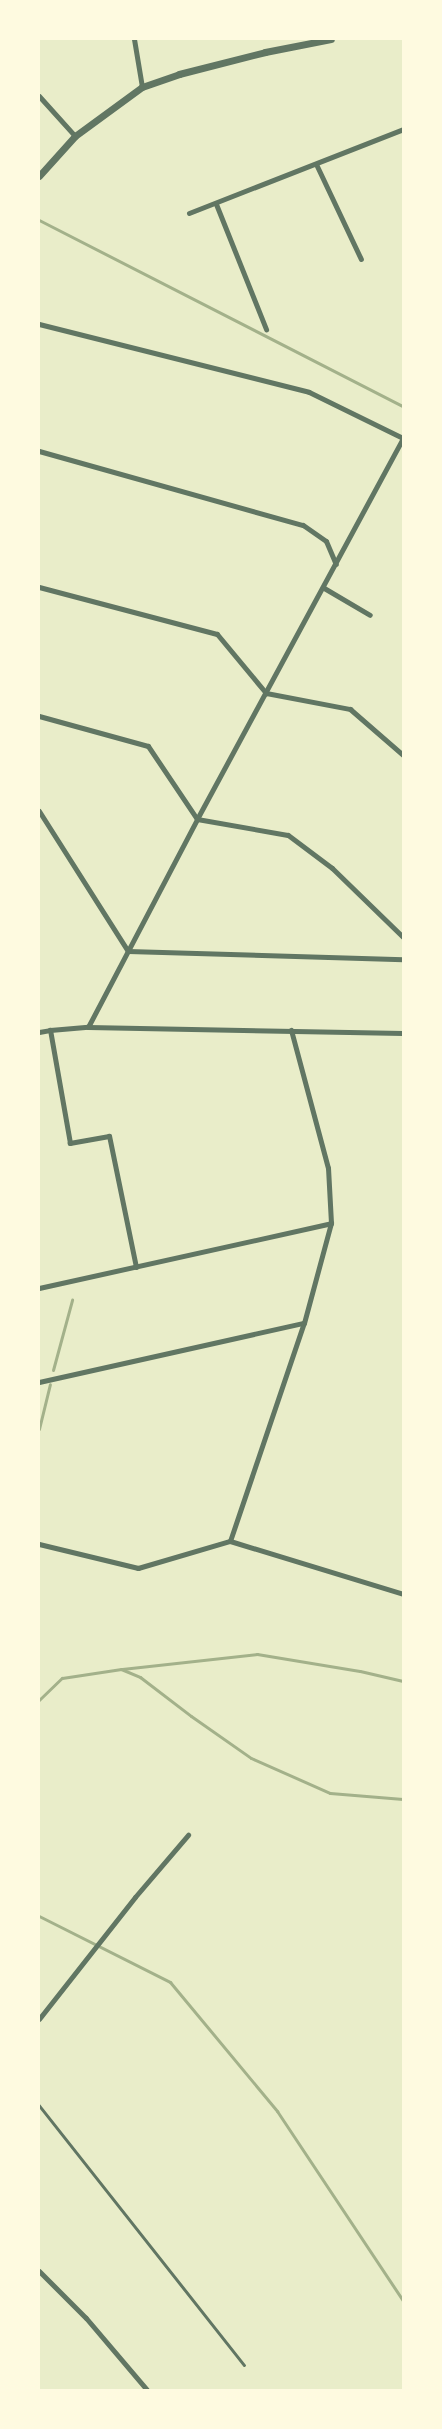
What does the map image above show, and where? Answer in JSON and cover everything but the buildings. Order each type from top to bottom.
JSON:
[{"type":"street","points":[[134,39],[142,87]]},
{"type":"street","points":[[39,176],[75,136],[142,87],[179,74],[265,52],[331,39]]},
{"type":"street","points":[[39,96],[75,136]]},
{"type":"street","points":[[189,214],[403,129]]},
{"type":"street","points":[[316,164],[361,259]]},
{"type":"street","points":[[216,204],[266,329]]},
{"type":"street","points":[[39,324],[309,392],[403,438],[88,1027]]},
{"type":"street","points":[[39,451],[303,525],[326,541],[336,564]]},
{"type":"street","points":[[39,587],[217,634],[266,693],[350,709],[403,755]]},
{"type":"street","points":[[324,588],[370,615]]},
{"type":"street","points":[[39,716],[148,746],[198,819],[288,835],[332,868],[403,937]]},
{"type":"street","points":[[39,811],[128,952]]},
{"type":"street","points":[[128,952],[403,959]]},
{"type":"street","points":[[39,1032],[88,1027],[291,1030],[403,1034]]},
{"type":"street","points":[[50,1030],[70,1143],[109,1136],[136,1267]]},
{"type":"street","points":[[230,1540],[304,1323],[331,1223],[328,1168],[291,1030]]},
{"type":"street","points":[[39,1288],[331,1223]]},
{"type":"street","points":[[39,1382],[304,1323]]},
{"type":"street","points":[[39,1544],[138,1568],[230,1540],[403,1594]]},
{"type":"street","points":[[39,2019],[135,1897],[188,1835]]},
{"type":"street","points":[[39,2271],[86,2318],[147,2390]]},
{"type":"lane","points":[[39,2105],[244,2365]]},
{"type":"waterway","points":[[39,220],[403,406]]},
{"type":"waterway","points":[[53,1370],[72,1300]]},
{"type":"waterway","points":[[39,1429],[50,1384]]},
{"type":"waterway","points":[[122,1669],[257,1654],[360,1671],[403,1681]]},
{"type":"waterway","points":[[39,1700],[62,1678],[121,1669],[140,1677],[251,1758],[330,1793],[403,1799]]},
{"type":"waterway","points":[[39,1916],[170,1982],[277,2111],[403,2301]]}]
